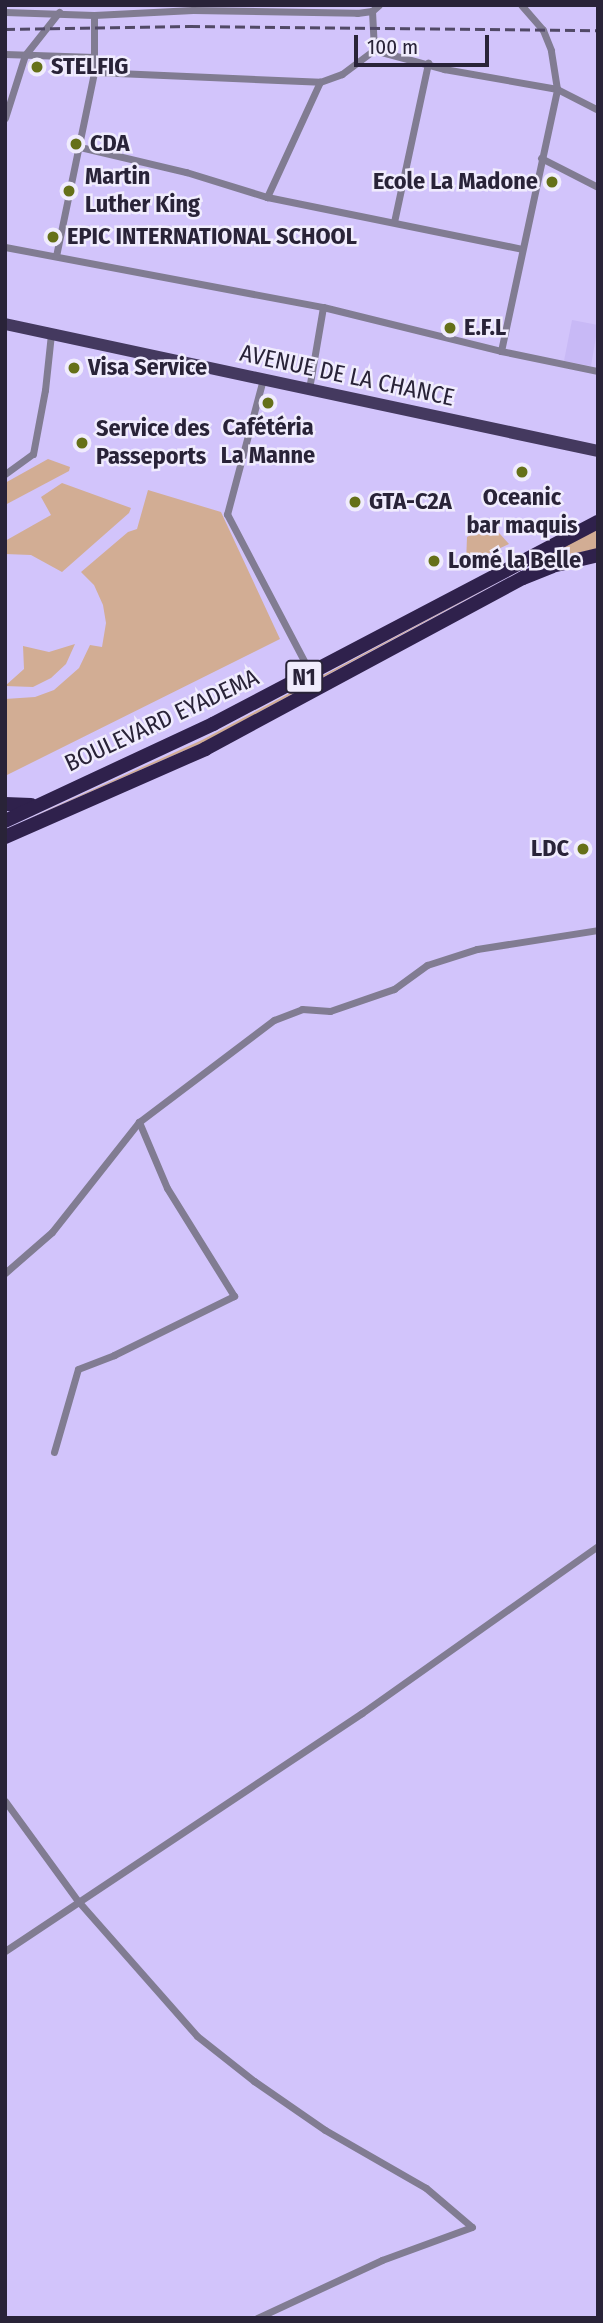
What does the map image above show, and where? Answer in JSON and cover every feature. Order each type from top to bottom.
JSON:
[{"type":"highway","name":"BOULEVARD EYADEMA","points":[[5,821],[157,752],[311,674],[531,554],[598,522]]},
{"type":"highway","name":"BOULEVARD EYADEMA","points":[[5,837],[205,749],[523,578],[552,566],[598,555]]},
{"type":"highway","points":[[5,804],[36,805]]},
{"type":"main road","name":"AVENUE DE LA CHANCE","points":[[5,324],[598,451]]},
{"type":"street","points":[[56,256],[94,72],[88,5]]},
{"type":"street","points":[[500,351],[556,89],[551,50],[543,30],[521,5]]},
{"type":"street","points":[[5,12],[91,15],[193,8],[320,9],[357,13],[376,8],[374,50]]},
{"type":"street","points":[[5,118],[24,55],[60,12]]},
{"type":"street","points":[[94,72],[320,82],[333,79],[374,50],[556,89],[598,110]]},
{"type":"street","points":[[5,54],[94,57]]},
{"type":"street","points":[[394,222],[428,63]]},
{"type":"street","points":[[267,197],[320,82]]},
{"type":"street","points":[[80,147],[186,172],[267,197],[522,249]]},
{"type":"street","points":[[541,158],[598,187]]},
{"type":"street","points":[[5,247],[323,307],[500,351],[598,371]]},
{"type":"street","points":[[309,389],[323,307]]},
{"type":"street","points":[[5,474],[33,454],[45,390],[51,334]]},
{"type":"street","points":[[262,379],[227,514],[311,674]]},
{"type":"street","points":[[5,1273],[52,1232],[139,1122],[274,1020],[302,1009],[330,1011],[394,989],[427,965],[477,950],[598,930]]},
{"type":"street","points":[[54,1452],[78,1369],[114,1355],[234,1296],[167,1188],[139,1122]]},
{"type":"street","points":[[5,1951],[351,1720],[598,1546]]},
{"type":"street","points":[[5,1801],[78,1901],[197,2036],[254,2081],[325,2130],[426,2188],[472,2227],[382,2260],[257,2318]]},
{"type":"shaded area","points":[[572,320],[598,325],[591,366],[564,361]]},
{"type":"shaded area","points":[[48,459],[70,467],[69,471],[5,505],[5,483]]},
{"type":"shaded area","points":[[62,483],[131,508],[129,513],[62,572],[31,555],[5,554],[5,541],[51,515],[41,497]]},
{"type":"shaded area","points":[[148,490],[221,512],[280,639],[5,776],[5,699],[35,697],[54,690],[79,668],[90,645],[102,647],[106,623],[103,605],[94,585],[81,572],[128,532],[137,529]]},
{"type":"shaded area","points":[[491,524],[509,544],[466,564],[467,537]]},
{"type":"shaded area","points":[[598,529],[598,549],[557,556],[535,565],[533,562]]},
{"type":"shaded area","points":[[530,565],[204,742],[28,819],[202,740]]},
{"type":"shaded area","points":[[75,644],[66,664],[51,678],[33,687],[5,686],[24,669],[23,646],[49,652]]},
{"type":"railway","points":[[5,29],[190,26],[598,30]]},
{"type":"place","name":"STELFIG","points":[[37,67]]},
{"type":"place","name":"CDA","points":[[76,144]]},
{"type":"place","name":"Ecole La Madone","points":[[552,182]]},
{"type":"place","name":"Martin Luther King","points":[[69,191]]},
{"type":"place","name":"EPIC INTERNATIONAL SCHOOL","points":[[53,237]]},
{"type":"place","name":"E.F.L","points":[[450,328]]},
{"type":"place","name":"Visa Service","points":[[74,368]]},
{"type":"place","name":"Cafétéria La Manne","points":[[268,403]]},
{"type":"place","name":"Service des Passeports","points":[[82,443]]},
{"type":"place","name":"Oceanic bar maquis","points":[[522,472]]},
{"type":"place","name":"GTA-C2A","points":[[355,502]]},
{"type":"place","name":"Lomé la Belle","points":[[434,561]]},
{"type":"place","name":"LDC","points":[[583,849]]}]
